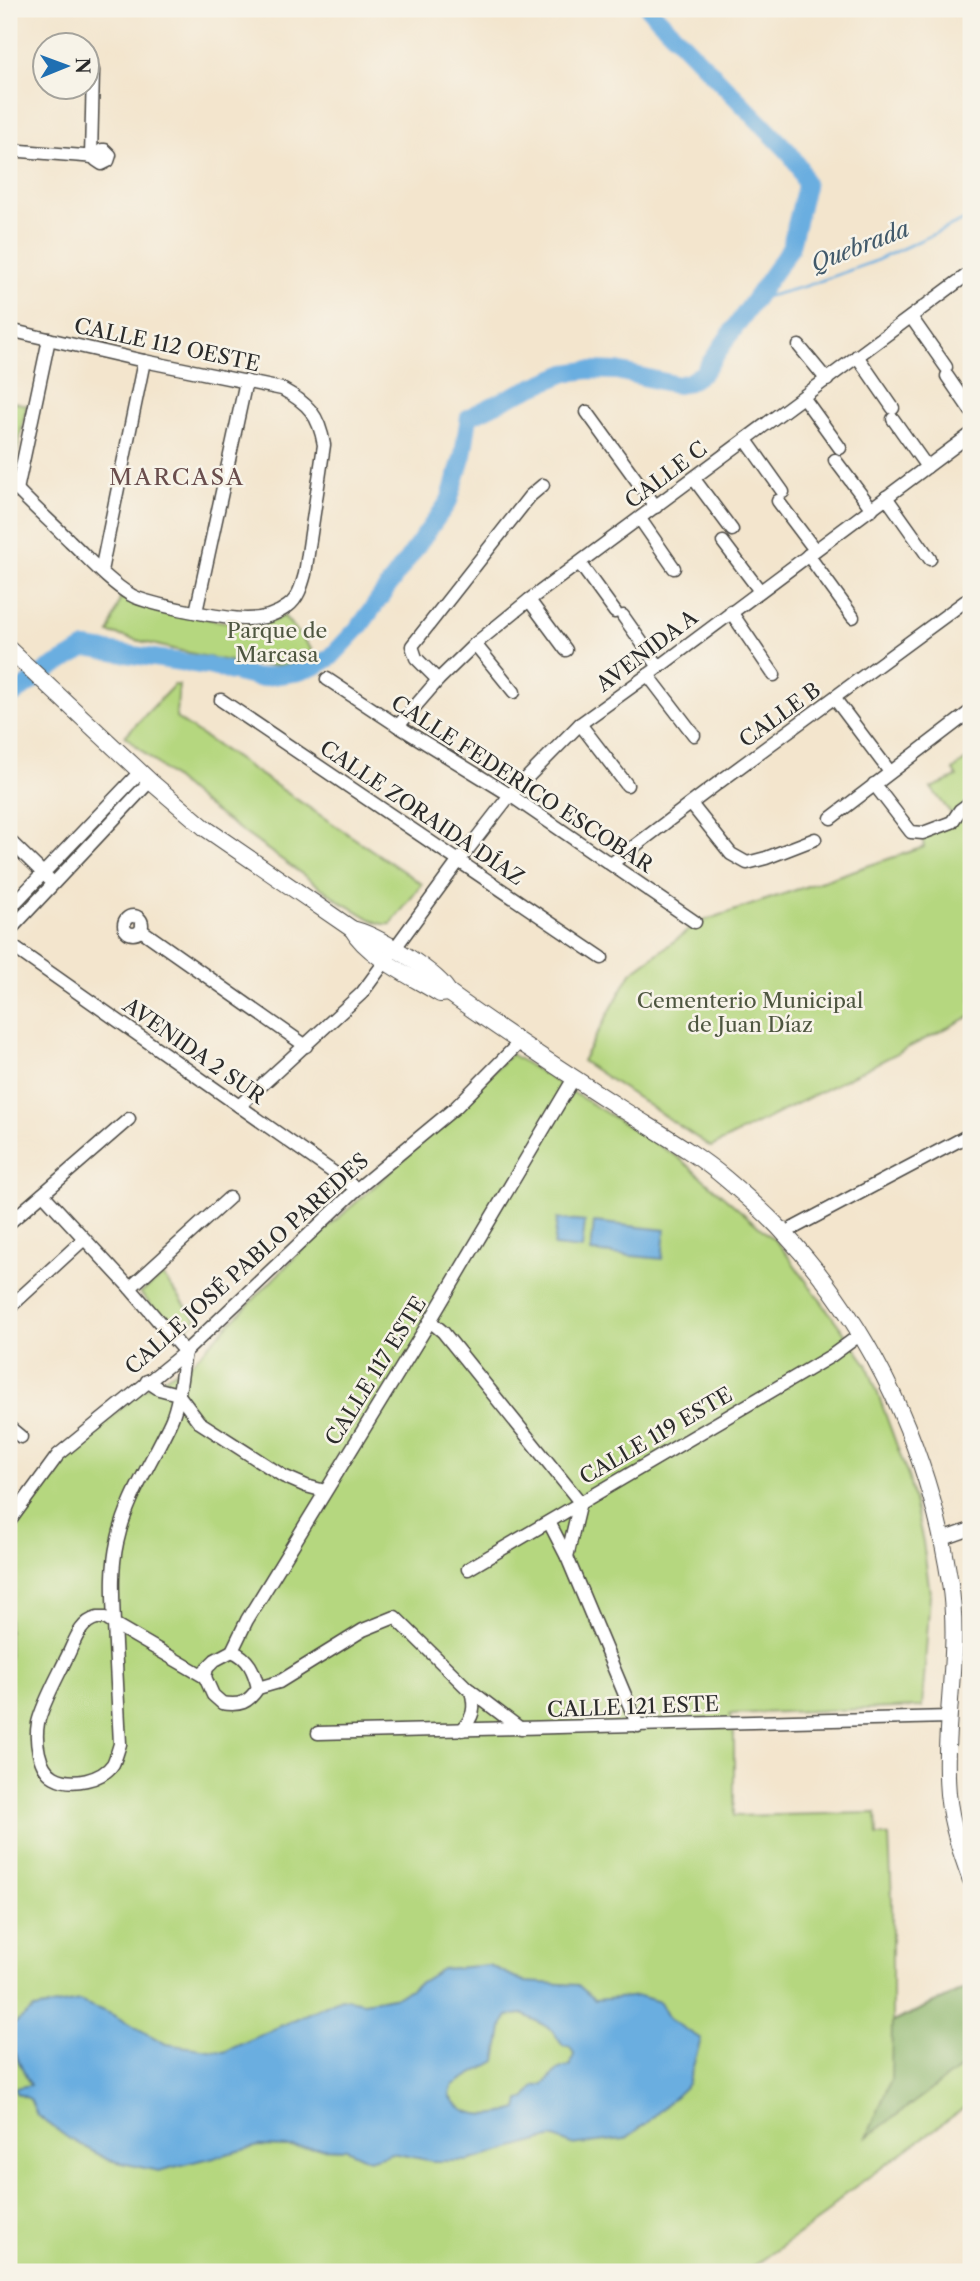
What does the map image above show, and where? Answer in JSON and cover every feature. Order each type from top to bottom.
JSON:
[{"type":"main road","points":[[9,649],[145,777],[205,828],[352,929],[358,940],[389,955],[440,994],[449,993],[726,1178],[784,1233],[814,1268],[861,1334],[898,1405],[919,1455],[943,1539],[951,1589],[948,1768],[950,1807],[971,1880]]},
{"type":"street","points":[[9,150],[93,157],[93,102]]},
{"type":"street","name":"CALLE C","points":[[398,726],[475,643],[529,600],[971,272]]},
{"type":"street","points":[[911,317],[971,411]]},
{"type":"street","name":"CALLE 112 OESTE","points":[[9,330],[282,388],[299,398],[321,426],[324,445],[306,574],[299,592],[290,605],[261,618],[246,619],[196,611]]},
{"type":"street","points":[[49,339],[13,485],[101,571],[134,597],[151,603],[196,611],[246,381]]},
{"type":"street","points":[[799,346],[827,380]]},
{"type":"street","points":[[857,356],[927,467]]},
{"type":"street","points":[[101,571],[145,361]]},
{"type":"street","points":[[803,397],[872,509]]},
{"type":"street","points":[[587,412],[656,507]]},
{"type":"street","points":[[967,437],[971,452]]},
{"type":"street","name":"AVENIDA A","points":[[239,1106],[356,1000],[510,795],[580,724],[967,437]]},
{"type":"street","points":[[746,440],[853,617]]},
{"type":"street","points":[[694,479],[732,530]]},
{"type":"street","points":[[438,680],[416,658],[412,646],[530,496],[543,485]]},
{"type":"street","points":[[886,498],[930,559]]},
{"type":"street","points":[[640,519],[674,568]]},
{"type":"street","points":[[723,542],[760,591]]},
{"type":"street","points":[[580,564],[660,667]]},
{"type":"street","name":"CALLE B","points":[[611,864],[971,597]]},
{"type":"street","points":[[529,600],[566,650]]},
{"type":"street","points":[[731,612],[774,675]]},
{"type":"street","points":[[475,643],[514,692]]},
{"type":"street","points":[[648,675],[694,735]]},
{"type":"street","name":"CALLE FEDERICO ESCOBAR","points":[[327,678],[398,726],[510,795],[695,922]]},
{"type":"street","points":[[835,699],[890,772]]},
{"type":"street","name":"CALLE ZORAIDA DÍAZ","points":[[220,700],[602,958]]},
{"type":"street","points":[[831,818],[971,711]]},
{"type":"street","points":[[580,724],[627,785]]},
{"type":"street","points":[[9,909],[43,873],[145,777]]},
{"type":"street","points":[[9,931],[54,884],[145,777]]},
{"type":"street","points":[[874,784],[911,832],[923,833],[952,822],[960,810],[971,802]]},
{"type":"street","points":[[691,804],[731,854],[747,863],[814,839]]},
{"type":"street","points":[[9,840],[54,884]]},
{"type":"street","points":[[141,930],[306,1046]]},
{"type":"street","name":"AVENIDA 2 SUR","points":[[9,944],[357,1189]]},
{"type":"street","name":"CALLE JOSÉ PABLO PAREDES","points":[[9,1522],[58,1455],[185,1352],[357,1189],[456,1107],[520,1042]]},
{"type":"street","name":"CALLE 117 ESTE","points":[[205,1677],[215,1660],[232,1651],[247,1620],[430,1321],[574,1078]]},
{"type":"street","points":[[12,1214],[43,1194],[129,1119]]},
{"type":"street","points":[[784,1233],[971,1134]]},
{"type":"street","points":[[43,1194],[185,1352],[172,1418],[133,1494],[117,1543],[113,1584],[114,1624],[120,1744],[114,1762],[103,1774],[73,1782],[55,1778],[44,1767],[38,1748],[38,1724],[58,1676],[85,1623],[90,1619],[105,1618],[114,1624],[130,1635],[205,1677],[213,1695],[222,1703],[241,1703],[251,1699],[258,1688],[279,1682],[363,1630],[395,1617],[471,1691],[521,1729]]},
{"type":"street","points":[[130,1288],[229,1198]]},
{"type":"street","points":[[9,1307],[84,1239]]},
{"type":"street","points":[[430,1321],[443,1332],[580,1502],[567,1557]]},
{"type":"street","name":"CALLE 119 ESTE","points":[[468,1569],[831,1356],[861,1334]]},
{"type":"street","points":[[147,1381],[159,1389],[178,1394],[199,1422],[283,1476],[325,1492]]},
{"type":"street","points":[[9,1427],[21,1437]]},
{"type":"street","points":[[549,1521],[567,1557],[638,1726]]},
{"type":"street","points":[[943,1539],[971,1529]]},
{"type":"street","points":[[232,1651],[247,1662],[254,1673],[258,1688]]},
{"type":"street","points":[[462,1730],[472,1718],[475,1704],[471,1691]]},
{"type":"street","name":"CALLE 121 ESTE","points":[[318,1733],[950,1717]]},
{"type":"green space","points":[[9,401],[27,405],[13,469],[9,467]]},
{"type":"green space","name":"Parque de Marcasa","points":[[121,596],[170,611],[233,623],[263,624],[284,616],[312,650],[300,661],[284,665],[262,665],[207,657],[109,633]]},
{"type":"green space","points":[[174,685],[179,685],[176,718],[422,884],[391,924],[373,921],[344,904],[201,802],[125,736]]},
{"type":"green space","name":"Cementerio Municipal de Juan Díaz","points":[[971,756],[971,1016],[711,1147],[582,1061],[631,973],[700,922],[924,847],[921,831],[953,816],[931,788],[957,777],[953,770]]},
{"type":"green space","points":[[511,1054],[679,1158],[779,1244],[867,1364],[909,1479],[923,1542],[930,1594],[922,1707],[730,1714],[734,1733],[734,1816],[876,1813],[877,1836],[889,1836],[892,2022],[971,1986],[971,2103],[845,2194],[822,2218],[745,2272],[9,2272],[9,1539],[61,1460],[140,1392],[193,1361],[299,1253],[387,1175]]},
{"type":"green space","points":[[163,1276],[196,1319],[179,1337],[140,1293]]},
{"type":"green space","points":[[971,1986],[971,2060],[867,2137],[891,2080],[892,2023]]},
{"type":"water","points":[[557,1219],[585,1222],[582,1249],[554,1246]]},
{"type":"water","points":[[594,1222],[665,1230],[662,1259],[591,1252]]},
{"type":"water","points":[[489,1965],[525,1982],[578,1985],[595,2000],[640,1996],[660,2002],[669,2019],[701,2039],[688,2084],[648,2122],[625,2139],[571,2145],[553,2137],[468,2161],[432,2161],[392,2153],[369,2160],[346,2149],[259,2146],[158,2171],[108,2160],[68,2138],[37,2115],[30,2099],[16,2093],[15,2088],[30,2085],[14,2052],[12,2026],[34,2009],[79,2001],[111,2014],[166,2044],[224,2052],[341,1998],[364,2002],[398,1996],[442,1969]],"holes":[[[523,2014],[551,2029],[563,2046],[570,2047],[574,2054],[570,2066],[563,2067],[545,2083],[535,2086],[526,2098],[520,2101],[518,2109],[495,2114],[471,2113],[452,2098],[450,2094],[453,2085],[496,2061],[503,2024],[508,2016]]]},
{"type":"waterway","points":[[9,698],[49,669],[86,648],[208,666],[258,678],[299,672],[316,666],[331,657],[360,626],[449,501],[463,455],[469,417],[566,373],[588,370],[617,371],[678,385],[703,373],[790,249],[806,186],[799,167],[789,152],[649,9]]},
{"type":"waterway","name":"Quebrada","points":[[758,299],[806,286],[873,262],[971,217]]},
{"type":"district","name":"MARCASA","points":[[177,477]]}]
